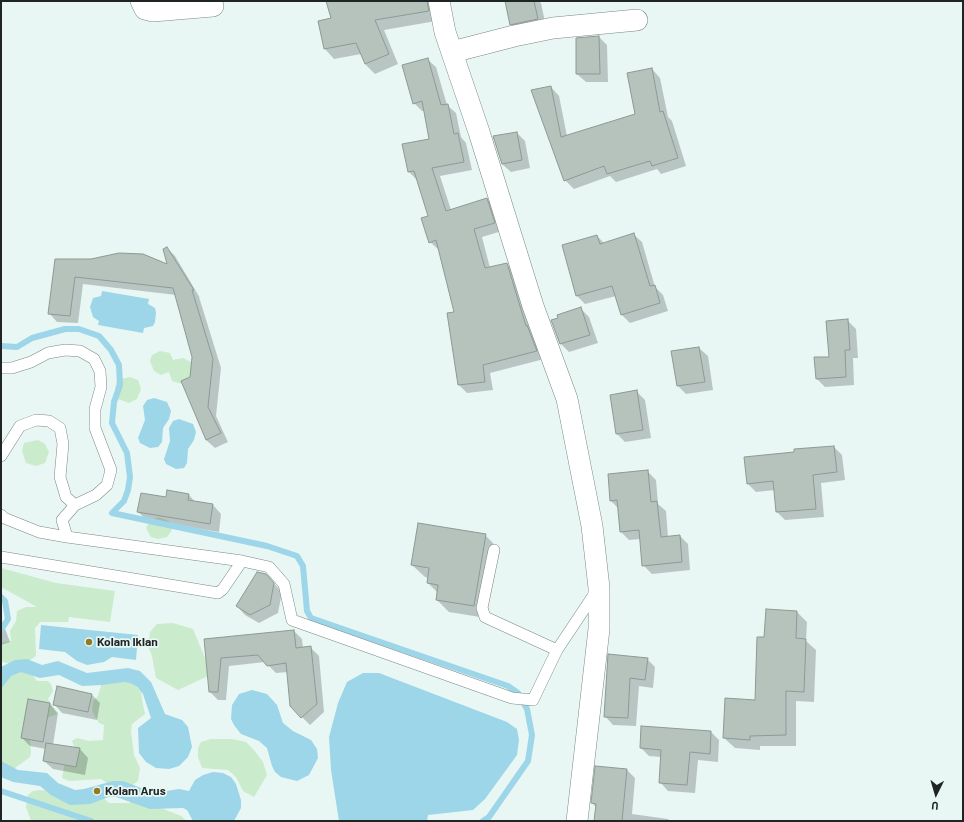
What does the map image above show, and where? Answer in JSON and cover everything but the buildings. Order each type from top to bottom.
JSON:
[{"type":"street","points":[[141,1],[145,9],[152,10],[213,6]]},
{"type":"street","points":[[440,1],[445,32],[533,306],[567,399],[592,526],[599,588],[599,629],[577,821]]},
{"type":"street","points":[[452,52],[514,36],[553,28],[637,20]]},
{"type":"lane","points":[[1,368],[25,364],[48,353],[65,350],[80,351],[94,359],[100,371],[101,387],[95,409],[95,428],[111,470],[107,485],[96,495],[75,505],[62,520],[67,537]]},
{"type":"lane","points":[[1,456],[20,426],[36,420],[49,420],[60,428],[63,444],[60,477],[66,497],[75,505]]},
{"type":"lane","points":[[1,515],[4,518],[39,532],[242,561],[269,567],[284,584],[292,620],[512,698],[533,700],[556,650],[599,588]]},
{"type":"lane","points":[[494,550],[482,608],[485,617],[556,650]]},
{"type":"lane","points":[[1,557],[218,593],[223,589],[242,561]]},
{"type":"green space","points":[[160,351],[170,353],[173,360],[183,358],[191,362],[194,370],[191,381],[182,384],[172,381],[169,372],[161,375],[154,371],[150,361],[152,355]]},
{"type":"green space","points":[[130,377],[138,380],[141,389],[137,399],[129,403],[118,399],[115,388],[117,380]]},
{"type":"green space","points":[[38,440],[45,444],[49,452],[45,463],[36,466],[26,463],[22,451],[24,443]]},
{"type":"green space","points":[[158,517],[169,521],[172,530],[167,537],[158,539],[151,537],[146,528],[150,521]]},
{"type":"green space","points":[[1,568],[56,583],[115,591],[110,622],[69,617],[68,622],[40,622],[35,628],[36,656],[23,665],[12,665],[1,661],[1,643],[11,641],[10,631],[16,621],[17,611],[26,607],[37,607],[1,587]]},
{"type":"green space","points":[[173,623],[193,629],[207,663],[208,676],[178,690],[156,678],[152,656],[148,646],[150,632],[157,624]]},
{"type":"green space","points":[[13,671],[30,672],[37,681],[48,681],[51,684],[53,691],[48,699],[57,714],[42,720],[29,733],[31,752],[30,757],[11,771],[3,766],[1,757],[1,683]]},
{"type":"green space","points":[[119,677],[141,686],[145,714],[132,724],[131,731],[134,755],[140,768],[138,781],[130,787],[110,785],[101,779],[69,781],[62,778],[65,762],[76,751],[72,741],[77,738],[89,741],[103,740],[104,725],[99,723],[92,711],[93,701],[98,696],[102,682]]},
{"type":"green space","points":[[211,739],[232,739],[246,742],[263,762],[267,775],[254,797],[243,791],[236,777],[228,770],[202,768],[198,757],[198,748],[201,742]]},
{"type":"green space","points":[[40,790],[100,795],[109,803],[130,803],[134,797],[181,816],[187,821],[31,821],[26,807],[28,795],[33,791]]},
{"type":"water","points":[[102,291],[149,299],[148,304],[155,308],[156,313],[153,326],[144,328],[143,333],[98,325],[99,321],[93,317],[90,307],[93,298],[101,296]]},
{"type":"water","points":[[154,398],[167,402],[171,411],[169,419],[163,428],[162,442],[158,447],[150,448],[140,443],[138,438],[145,420],[143,406],[147,400]]},
{"type":"water","points":[[179,419],[193,424],[196,432],[194,440],[188,449],[187,463],[184,468],[176,469],[166,464],[164,459],[170,441],[169,428],[173,421]]},
{"type":"water","name":"Kolam Iklan","points":[[41,625],[138,635],[136,660],[112,657],[104,662],[87,665],[77,661],[65,652],[39,649]]},
{"type":"water","name":"Kolam Arus","points":[[27,659],[42,665],[58,661],[87,673],[128,668],[140,671],[151,682],[165,714],[182,720],[188,727],[192,747],[188,757],[179,766],[169,769],[156,768],[146,762],[139,753],[138,728],[151,718],[143,694],[138,687],[130,683],[124,682],[82,686],[59,675],[40,678],[21,672],[11,676],[1,689],[1,667],[15,660]]},
{"type":"water","points":[[363,673],[379,673],[507,722],[517,729],[519,740],[517,755],[485,799],[473,810],[428,815],[427,821],[339,821],[331,770],[329,737],[338,703],[347,682]]},
{"type":"water","points":[[252,690],[267,694],[277,705],[283,723],[293,731],[311,740],[317,749],[318,758],[309,775],[297,781],[281,777],[275,772],[272,766],[267,748],[259,741],[241,734],[234,725],[231,719],[232,705],[239,694]]},
{"type":"water","name":"Kolam Arus","points":[[1,761],[18,770],[47,773],[58,783],[75,790],[113,781],[123,781],[154,793],[179,789],[189,791],[195,780],[203,775],[213,772],[223,773],[231,777],[236,784],[241,800],[241,808],[234,821],[193,821],[187,810],[183,808],[150,809],[116,797],[109,797],[90,804],[70,805],[51,795],[40,786],[13,782],[1,777]]},
{"type":"waterway","points":[[1,346],[17,347],[32,338],[65,329],[79,329],[99,336],[111,350],[119,365],[120,385],[114,402],[112,423],[127,453],[130,477],[128,490],[124,501],[112,513],[267,546],[297,556],[303,566],[307,611],[311,618],[508,686],[518,693],[527,709],[532,735],[528,761],[489,817],[483,821]]},
{"type":"waterway","points":[[1,597],[5,601],[8,619],[1,630]]},
{"type":"waterway","points":[[1,791],[91,821]]},
{"type":"place","name":"Kolam Iklan","points":[[89,642]]},
{"type":"place","name":"Kolam Arus","points":[[97,791]]}]
